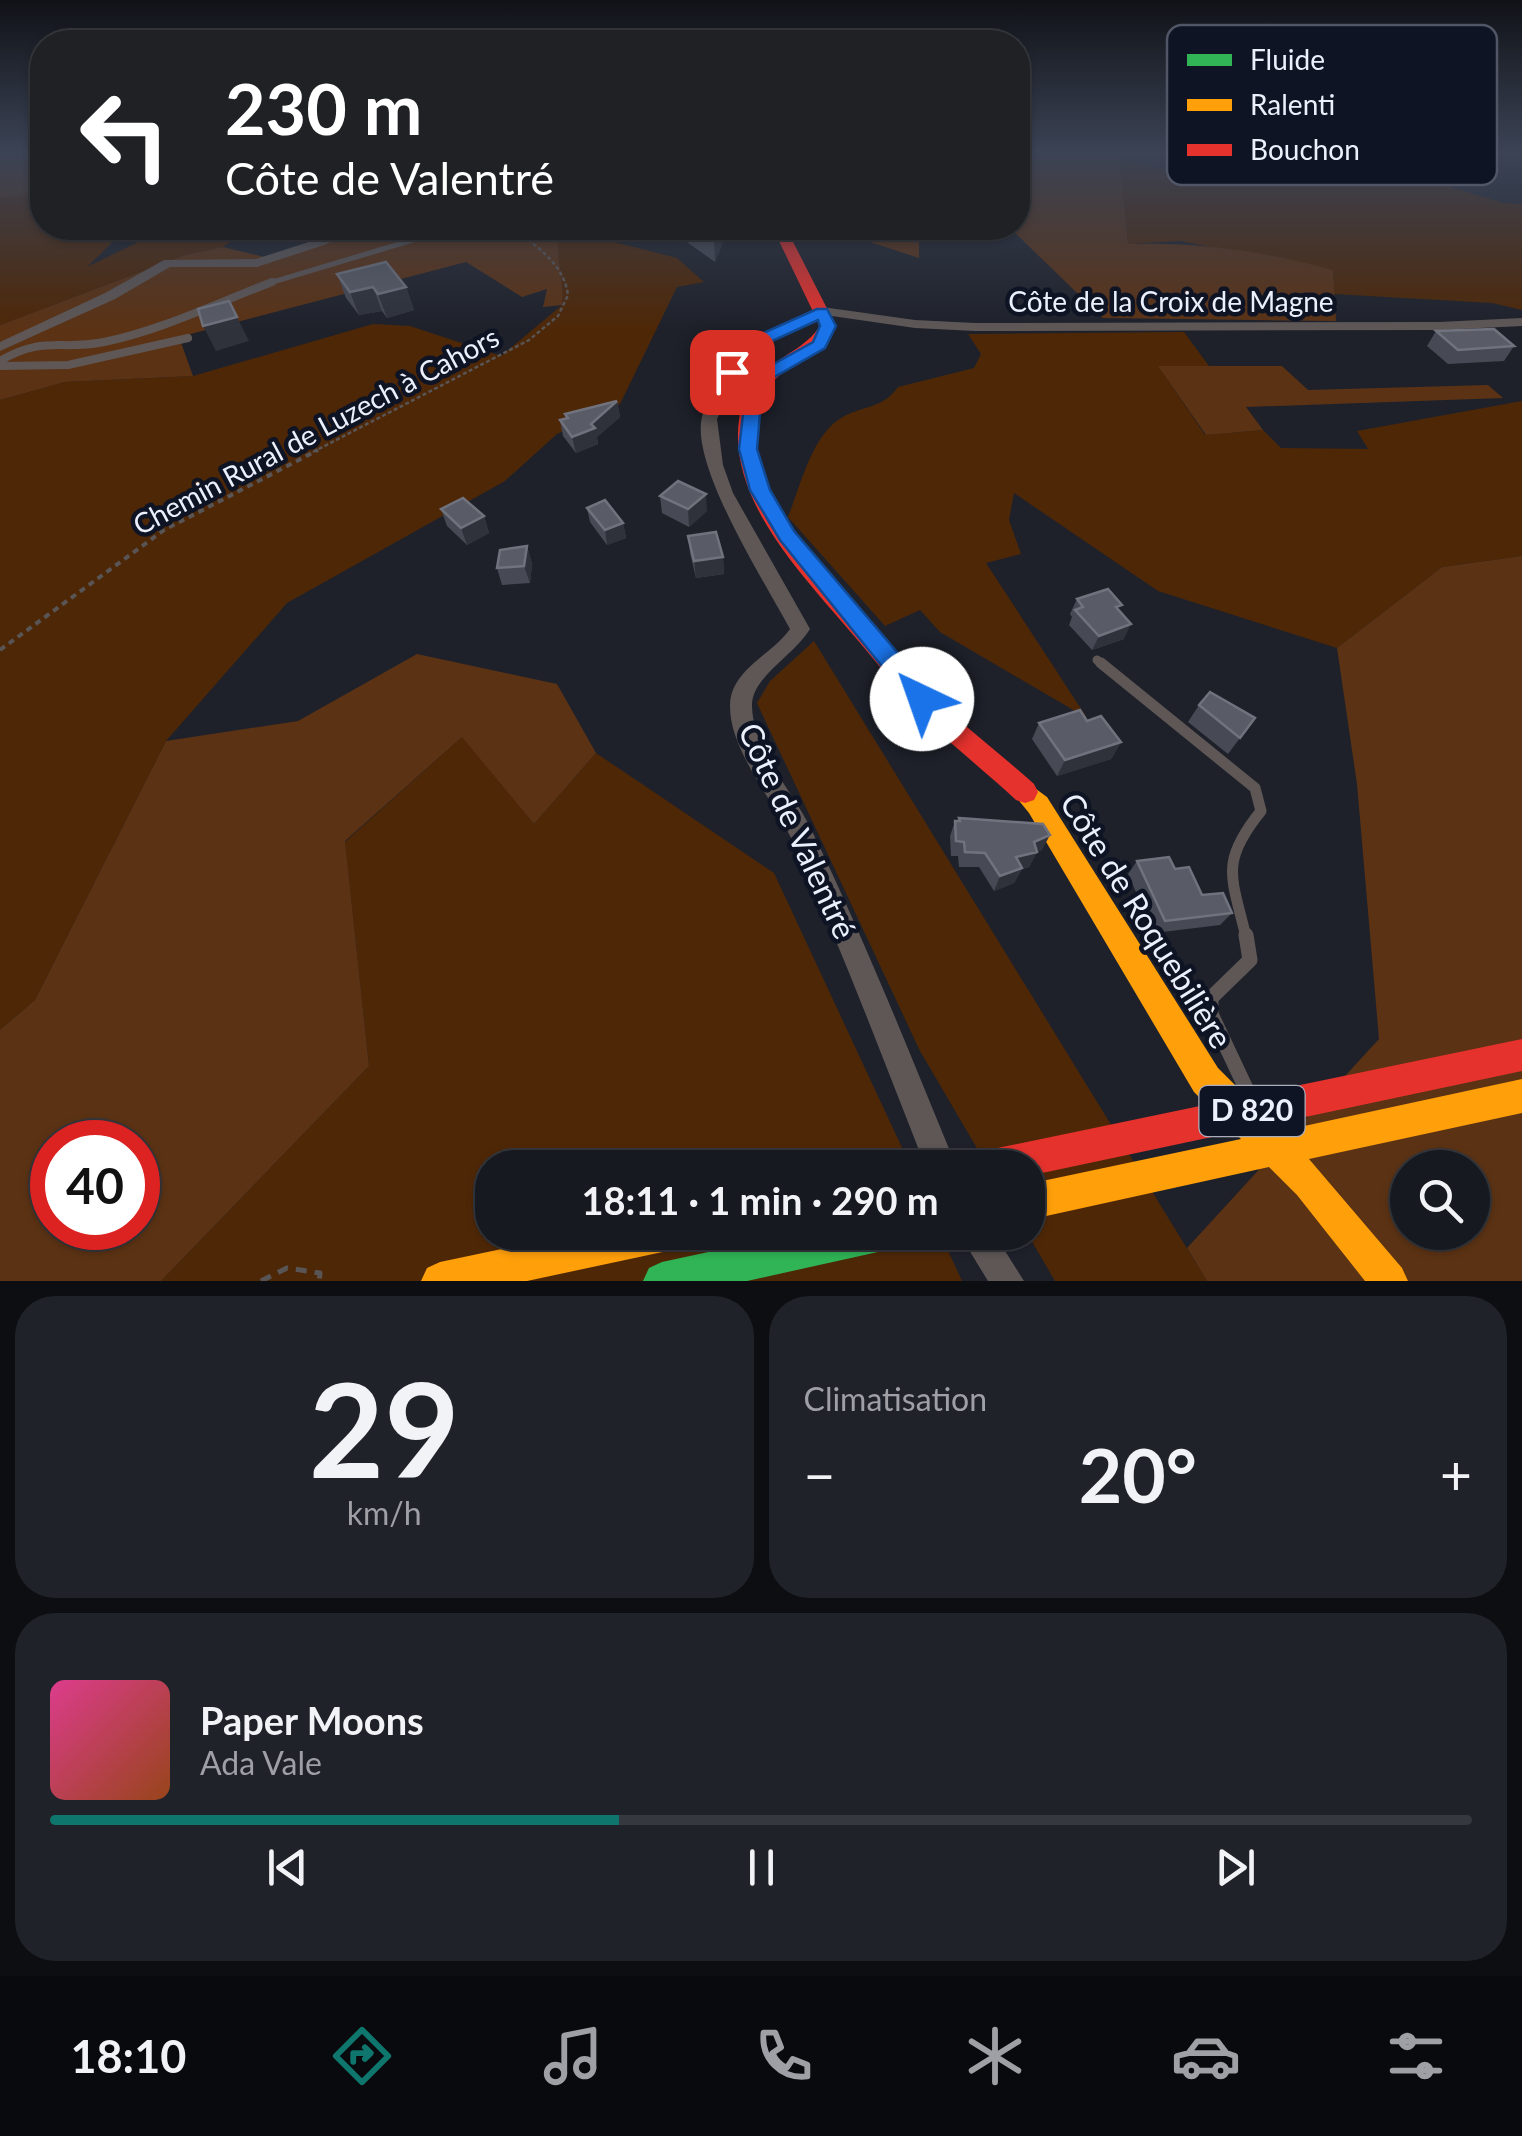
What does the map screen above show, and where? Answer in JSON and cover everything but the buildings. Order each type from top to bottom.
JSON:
[{"type":"street","points":[[0,347],[110,296],[168,263],[258,263],[309,240]]},
{"type":"street","points":[[786,240],[824,316]]},
{"type":"street","name":"Côte de la Croix de Magne","points":[[824,316],[959,327],[1440,326],[1522,322]]},
{"type":"street","name":"Côte de Valentré","points":[[824,316],[782,329],[750,351],[732,372],[709,419],[715,465],[725,493],[800,629],[792,644],[745,685],[740,702],[744,726],[801,832],[934,1150]]},
{"type":"street","name":"Côte de Roquebilière","points":[[824,316],[819,344],[765,376],[754,388],[748,449],[760,490],[804,559],[902,676],[944,722],[1038,805],[1206,1080],[1309,1183],[1389,1281]]},
{"type":"street","name":"D 820","points":[[1045,1155],[1522,1055]]},
{"type":"street","name":"D 820","points":[[1045,1198],[1522,1096]]},
{"type":"street","points":[[440,1281],[587,1250]]},
{"type":"street","points":[[662,1281],[804,1250]]},
{"type":"street","points":[[986,1250],[1008,1281]]},
{"type":"lane","points":[[0,364],[20,349],[41,343],[101,343],[136,333],[287,276],[412,240]]},
{"type":"lane","points":[[0,364],[21,368],[97,359],[188,338]]},
{"type":"lane","points":[[1097,660],[1255,788],[1261,811],[1232,856],[1249,932],[1250,960],[1212,998],[1210,1014],[1249,1093],[1260,1133]]},
{"type":"path","name":"Chemin Rural de Luzech à Cahors","points":[[0,650],[164,530],[544,328],[565,308],[568,292],[550,256],[528,240]]},
{"type":"path","points":[[262,1281],[287,1268],[320,1273],[319,1281]]},
{"type":"shaded area","points":[[0,211],[30,211],[30,240],[115,240],[87,267],[142,240],[233,240],[223,247],[185,255],[0,325]]},
{"type":"shaded area","points":[[1030,211],[1125,211],[1128,244],[1232,249],[1333,270],[1336,321],[1103,318],[1022,240],[1030,240]]},
{"type":"shaded area","points":[[1125,211],[1522,211],[1522,310],[1492,303],[1334,294],[1333,270],[1180,241],[1128,244]]},
{"type":"shaded area","points":[[324,240],[559,240],[562,305],[543,307],[547,289],[522,297],[466,262],[179,337],[193,376],[65,382],[0,400],[0,325],[185,255],[223,247],[277,260],[325,244]]},
{"type":"shaded area","points":[[559,240],[607,240],[677,258],[704,282],[677,287],[620,404],[557,434],[505,481],[287,603],[166,741],[35,1000],[0,1030],[0,400],[65,382],[193,376],[373,324],[410,326],[501,356],[562,305]]},
{"type":"shaded area","points":[[864,240],[919,240],[919,258]]},
{"type":"shaded area","points":[[1184,332],[1209,366],[1159,367],[1205,435],[1263,430],[1281,448],[1368,449],[1357,431],[1522,401],[1522,556],[1442,567],[1337,648],[1158,591],[1014,493],[1009,520],[1021,554],[986,563],[1087,718],[940,632],[920,610],[885,626],[788,517],[807,464],[829,428],[846,415],[884,400],[898,387],[974,368],[981,354],[968,334]]},
{"type":"shaded area","points":[[1158,366],[1282,366],[1308,390],[1488,385],[1503,398],[1246,407],[1263,430],[1206,435]]},
{"type":"shaded area","points":[[1522,556],[1522,1281],[1207,1281],[1187,1248],[1379,1039],[1357,784],[1337,648],[1442,567]]},
{"type":"shaded area","points":[[814,641],[1207,1281],[1055,1281],[1037,1250],[1045,1250],[1045,1150],[978,1150],[920,1051],[757,703],[770,681]]},
{"type":"shaded area","points":[[417,654],[557,684],[596,753],[534,824],[462,737],[345,841],[369,1066],[161,1281],[0,1281],[0,1030],[35,1000],[166,741],[298,721]]},
{"type":"shaded area","points":[[463,736],[534,824],[596,753],[774,873],[903,1150],[475,1150],[475,1250],[948,1250],[962,1281],[161,1281],[369,1066],[345,842]]},
{"type":"traffic: fast","points":[[662,1281],[804,1250]]},
{"type":"traffic: slow","points":[[1025,792],[1038,805],[1206,1080],[1309,1183],[1389,1281]]},
{"type":"traffic: slow","points":[[1045,1198],[1522,1096]]},
{"type":"traffic: slow","points":[[440,1281],[587,1250]]},
{"type":"traffic: jam","points":[[785,240],[828,326],[811,347],[768,376],[753,397],[747,430],[750,462],[761,493],[797,553],[908,685],[1025,792]]},
{"type":"traffic: jam","points":[[1045,1155],[1522,1055]]},
{"type":"route","points":[[732,372],[766,338],[822,312],[828,326],[819,344],[765,376],[754,388],[748,449],[760,490],[787,536],[922,699]]}]
